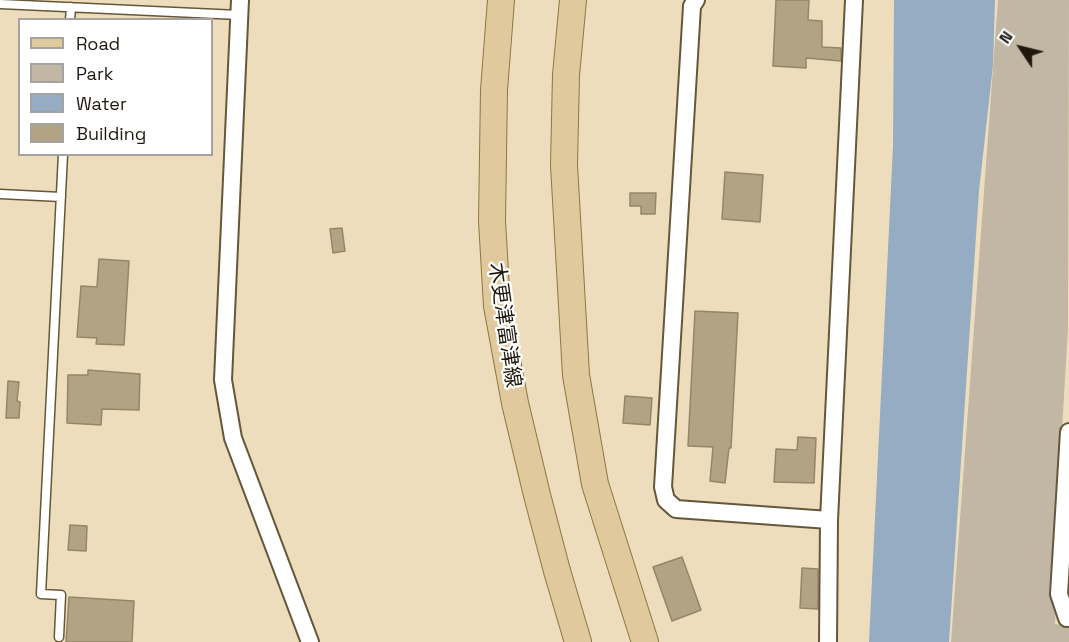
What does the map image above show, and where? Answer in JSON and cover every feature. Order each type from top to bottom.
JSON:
[{"type":"main road","name":"木更津富津線","points":[[501,0],[494,90],[492,221],[497,306],[515,403],[537,495],[556,571],[578,642]]},
{"type":"main road","points":[[573,0],[566,75],[564,165],[576,375],[595,484],[645,642]]},
{"type":"street","points":[[696,0],[692,6],[663,487],[666,500],[676,509],[829,520]]},
{"type":"street","points":[[828,642],[829,520],[854,0]]},
{"type":"street","points":[[240,7],[223,380],[233,438],[310,642]]},
{"type":"street","points":[[1069,432],[1059,594],[1067,618],[1069,618]]},
{"type":"lane","points":[[0,3],[71,7],[240,7]]},
{"type":"lane","points":[[70,18],[71,7]]},
{"type":"lane","points":[[59,637],[61,595],[41,594],[63,156]]},
{"type":"lane","points":[[0,194],[61,197]]},
{"type":"green space","points":[[998,0],[1069,0],[1068,329],[1055,624],[1069,626],[1069,642],[951,642]]},
{"type":"water","points":[[894,0],[995,0],[993,65],[979,191],[949,642],[869,642],[893,146]]},
{"type":"building","points":[[776,0],[809,0],[808,20],[822,21],[822,47],[841,48],[841,61],[806,58],[806,68],[773,66]]},
{"type":"building","points":[[725,172],[763,175],[760,222],[722,219]]},
{"type":"building","points":[[630,193],[656,193],[655,214],[641,214],[641,206],[630,206]]},
{"type":"building","points":[[342,228],[345,251],[333,253],[330,229]]},
{"type":"building","points":[[99,259],[129,261],[124,345],[96,344],[97,338],[77,337],[81,286],[97,287]]},
{"type":"building","points":[[695,311],[738,313],[731,448],[729,448],[725,483],[710,481],[713,447],[688,446]]},
{"type":"building","points":[[88,370],[140,374],[139,410],[102,409],[101,425],[67,423],[68,375],[88,375]]},
{"type":"building","points":[[8,381],[19,382],[17,401],[20,402],[19,418],[6,418]]},
{"type":"building","points":[[625,396],[652,398],[650,425],[623,423]]},
{"type":"building","points":[[798,437],[816,438],[814,483],[774,482],[776,449],[797,450]]},
{"type":"building","points":[[70,525],[87,526],[86,551],[68,550]]},
{"type":"building","points":[[682,557],[701,610],[672,621],[653,567]]},
{"type":"building","points":[[802,568],[818,569],[818,609],[800,608]]},
{"type":"building","points":[[69,597],[134,601],[132,642],[66,642]]}]
